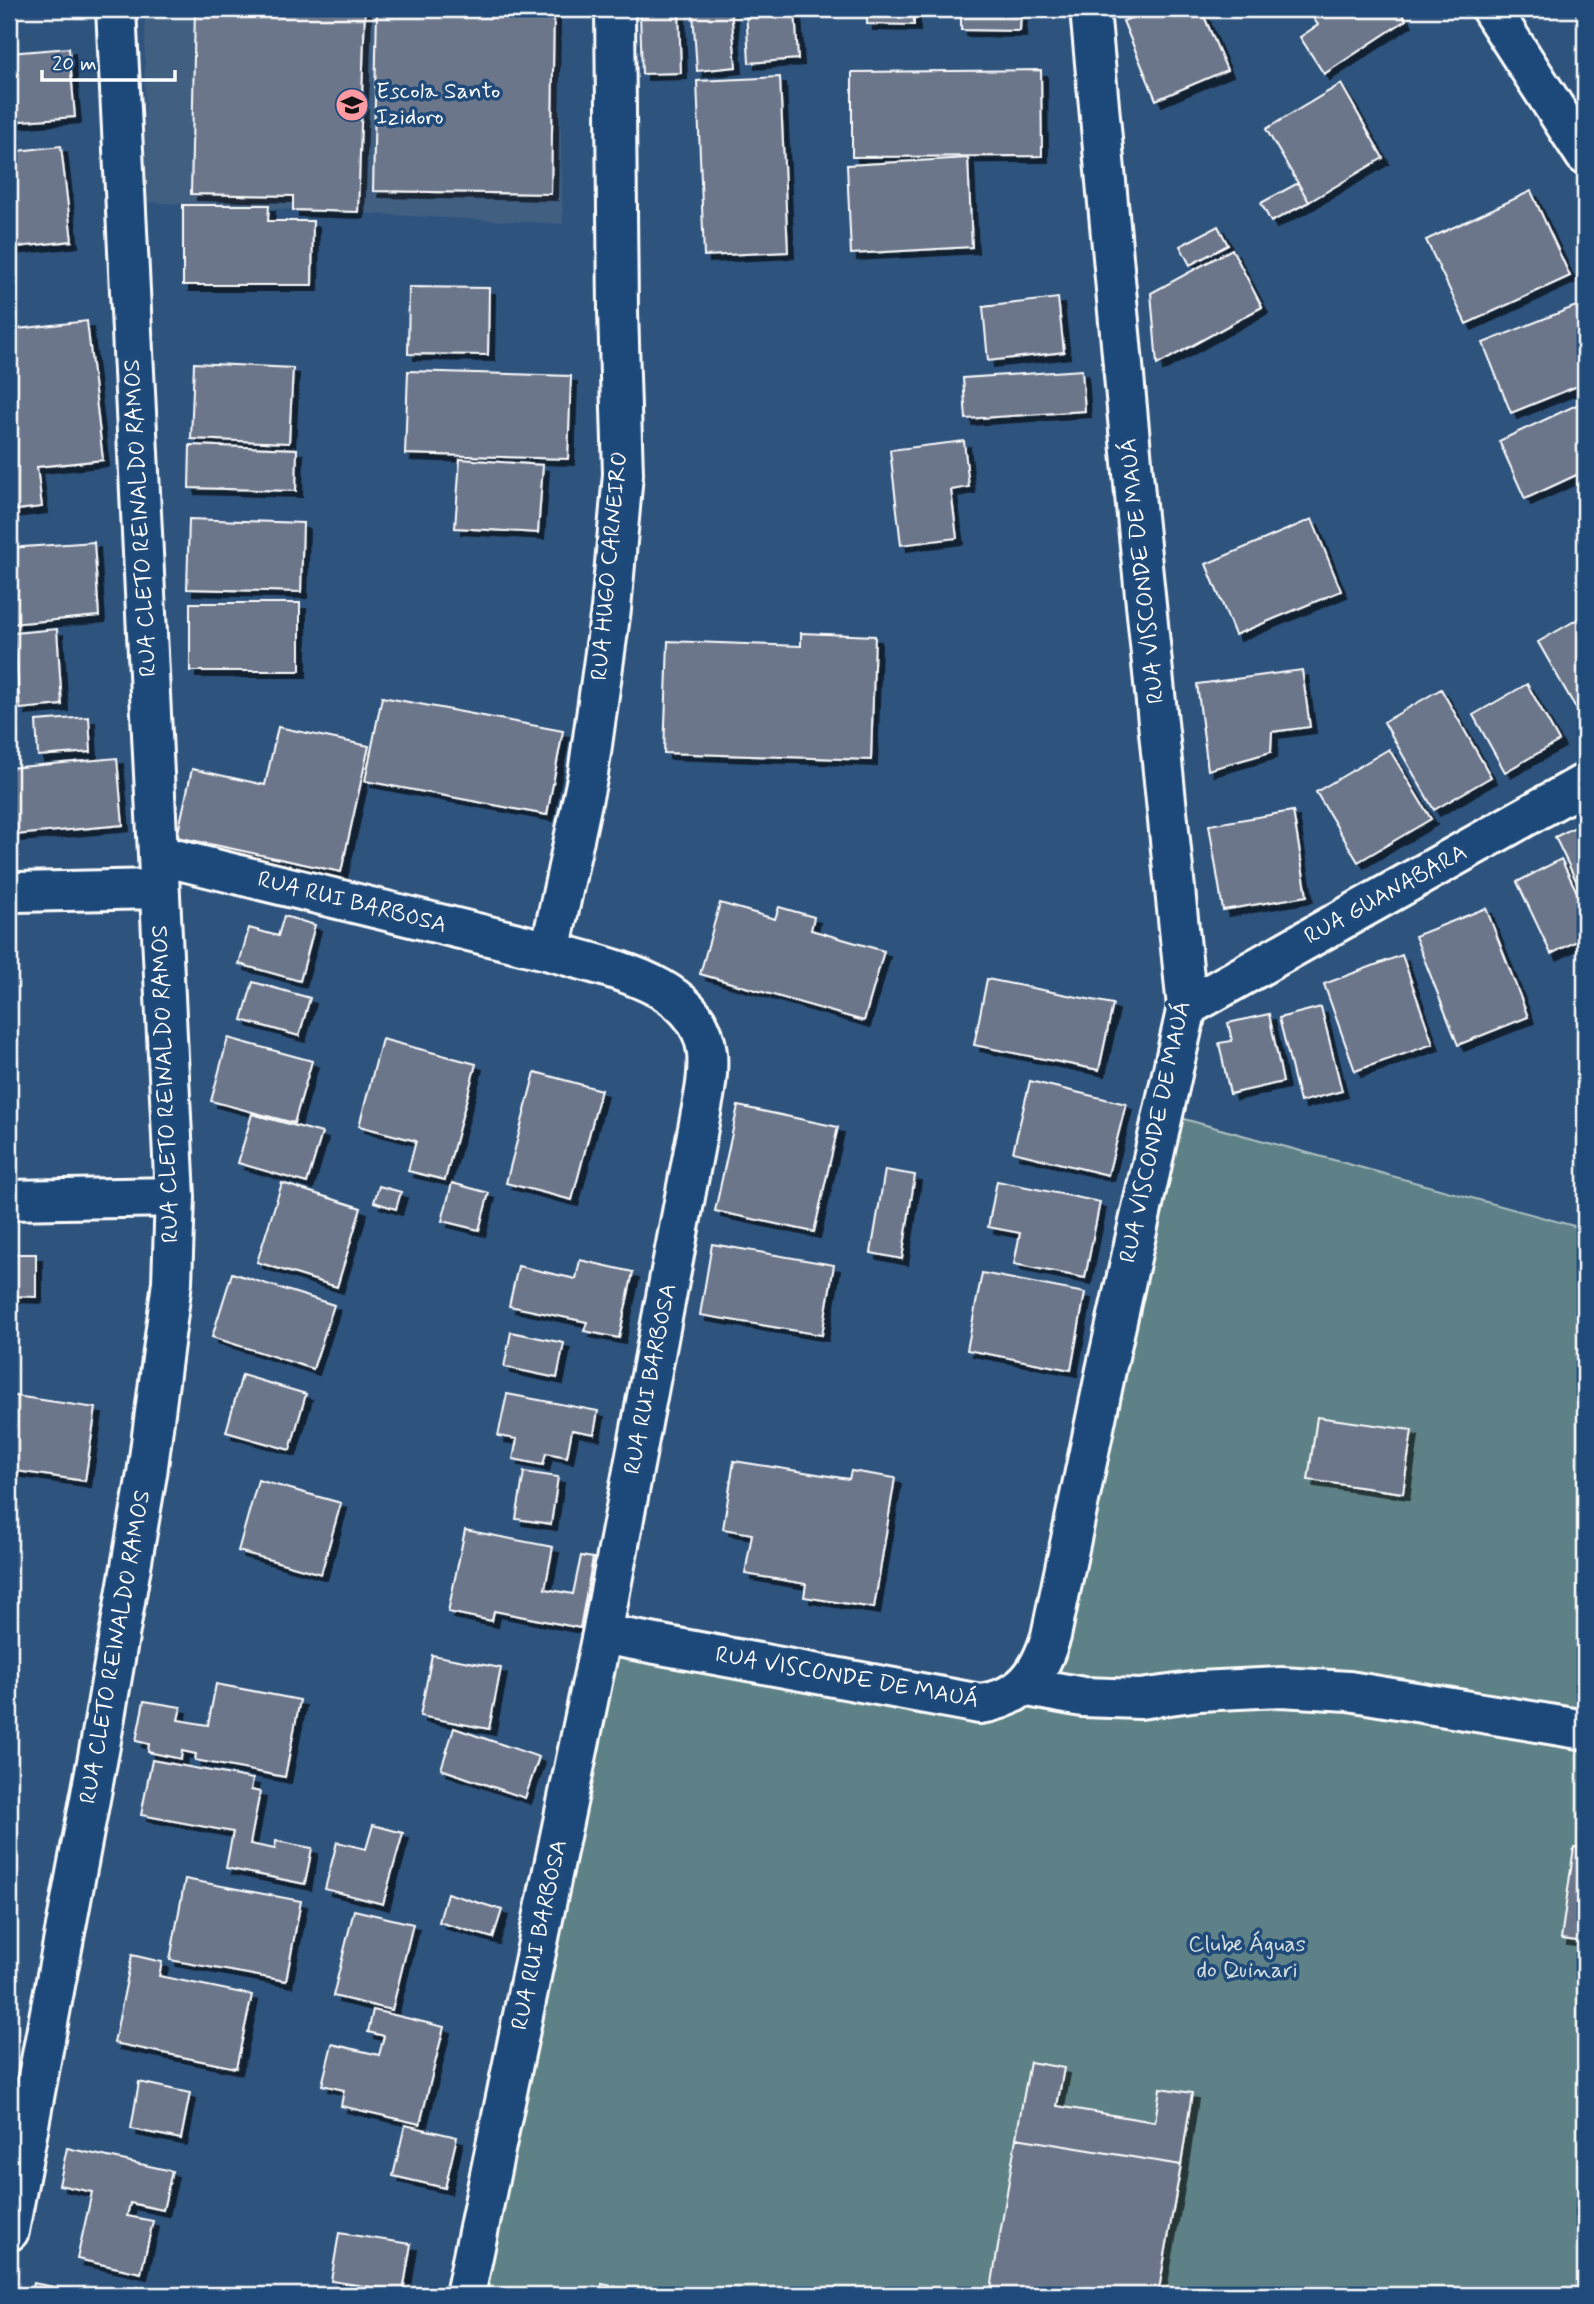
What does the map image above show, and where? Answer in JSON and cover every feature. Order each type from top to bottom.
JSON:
[{"type":"street","name":"RUA CLETO REINALDO RAMOS","points":[[9,2231],[147,1474],[172,1282],[175,1197],[116,9]]},
{"type":"street","name":"RUA HUGO CARNEIRO","points":[[550,951],[588,774],[611,608],[623,474],[618,310],[615,9]]},
{"type":"street","name":"RUA VISCONDE DE MAUÁ","points":[[602,1634],[980,1704],[1010,1696],[1037,1672],[1056,1618],[1109,1357],[1187,1007],[1137,516],[1090,9]]},
{"type":"street","points":[[1501,12],[1585,155]]},
{"type":"street","name":"RUA GUANABARA","points":[[1187,1007],[1585,783]]},
{"type":"street","name":"RUA RUI BARBOSA","points":[[9,890],[17,892],[158,872],[550,951],[667,991],[684,1003],[700,1024],[707,1055],[707,1078],[700,1118],[602,1634],[465,2295]]},
{"type":"street","points":[[9,1200],[175,1197]]},
{"type":"street","points":[[1023,1686],[1083,1697],[1140,1699],[1199,1691],[1281,1687],[1349,1691],[1585,1730]]},
{"type":"shaded area","name":"Escola Santo Izidoro","points":[[145,9],[558,9],[563,224],[144,202]]},
{"type":"green space","name":"Clube Águas do Quinari","points":[[1173,1116],[1585,1229],[1585,2295],[484,2295],[614,1651],[1021,1706]]},
{"type":"building","points":[[195,9],[365,9],[358,212],[293,210],[293,196],[191,194]]},
{"type":"building","points":[[377,9],[554,9],[551,194],[373,191]]},
{"type":"building","points":[[731,9],[736,67],[697,71],[693,12]]},
{"type":"building","points":[[746,9],[795,9],[798,59],[749,63]]},
{"type":"building","points":[[867,9],[914,9],[914,25],[867,24]]},
{"type":"building","points":[[961,9],[1021,9],[1020,31],[961,30]]},
{"type":"building","points":[[1154,9],[1201,9],[1227,70],[1156,100],[1123,21]]},
{"type":"building","points":[[1307,9],[1399,9],[1406,20],[1324,74],[1300,37],[1318,25]]},
{"type":"building","points":[[1585,10],[1585,36],[1576,14]]},
{"type":"building","points":[[679,11],[681,73],[642,74],[640,13]]},
{"type":"building","points":[[69,48],[75,117],[9,122],[9,53]]},
{"type":"building","points":[[1041,70],[1042,156],[852,157],[852,72]]},
{"type":"building","points":[[780,77],[788,252],[704,256],[697,81]]},
{"type":"building","points":[[1341,84],[1383,158],[1309,202],[1266,129]]},
{"type":"building","points":[[61,146],[72,241],[9,248],[9,152]]},
{"type":"building","points":[[968,158],[972,247],[851,254],[847,165]]},
{"type":"building","points":[[1298,183],[1309,202],[1271,222],[1261,203]]},
{"type":"building","points":[[1531,191],[1570,276],[1466,324],[1426,240]]},
{"type":"building","points":[[183,205],[269,205],[268,221],[313,221],[312,285],[183,285]]},
{"type":"building","points":[[1218,226],[1228,245],[1190,265],[1180,246]]},
{"type":"building","points":[[1232,249],[1262,307],[1157,365],[1151,293]]},
{"type":"building","points":[[409,287],[489,288],[488,355],[408,354]]},
{"type":"building","points":[[1058,298],[1064,352],[988,361],[983,307]]},
{"type":"building","points":[[1576,306],[1585,329],[1585,383],[1511,413],[1483,343]]},
{"type":"building","points":[[87,321],[103,460],[37,467],[42,507],[9,511],[9,330]]},
{"type":"building","points":[[194,363],[293,368],[289,443],[191,439]]},
{"type":"building","points":[[1082,370],[1085,411],[966,419],[963,378]]},
{"type":"building","points":[[408,371],[571,376],[568,459],[405,454]]},
{"type":"building","points":[[1585,401],[1585,471],[1525,499],[1499,441]]},
{"type":"building","points":[[964,441],[969,487],[951,490],[957,538],[901,545],[890,450]]},
{"type":"building","points":[[190,445],[297,449],[296,491],[189,488]]},
{"type":"building","points":[[460,459],[543,465],[538,533],[455,528]]},
{"type":"building","points":[[189,519],[303,523],[301,592],[187,589]]},
{"type":"building","points":[[1312,519],[1341,591],[1235,635],[1206,564]]},
{"type":"building","points":[[94,542],[99,616],[11,624],[9,548]]},
{"type":"building","points":[[190,603],[300,603],[300,671],[190,671]]},
{"type":"building","points":[[1585,615],[1585,724],[1538,642]]},
{"type":"building","points":[[57,629],[62,705],[20,709],[14,633]]},
{"type":"building","points":[[801,633],[875,636],[871,760],[664,753],[668,641],[801,646]]},
{"type":"building","points":[[1302,670],[1310,727],[1272,732],[1271,752],[1208,770],[1197,684]]},
{"type":"building","points":[[1527,684],[1559,741],[1505,772],[1473,715]]},
{"type":"building","points":[[1441,689],[1491,777],[1434,810],[1384,722]]},
{"type":"building","points":[[382,697],[563,731],[547,815],[365,781]]},
{"type":"building","points":[[89,717],[91,752],[38,756],[36,721]]},
{"type":"building","points":[[278,727],[369,746],[341,872],[177,837],[192,769],[265,785]]},
{"type":"building","points":[[1389,749],[1431,819],[1358,862],[1316,792]]},
{"type":"building","points":[[117,758],[123,825],[15,835],[9,768]]},
{"type":"building","points":[[1293,811],[1307,896],[1223,910],[1209,825]]},
{"type":"building","points":[[1585,822],[1585,899],[1555,837]]},
{"type":"building","points":[[1561,859],[1585,909],[1585,937],[1551,954],[1517,882]]},
{"type":"building","points":[[720,903],[775,919],[779,907],[814,917],[811,930],[884,951],[864,1021],[700,974]]},
{"type":"building","points":[[1486,908],[1528,1017],[1458,1045],[1415,936]]},
{"type":"building","points":[[284,916],[315,925],[300,981],[239,964],[249,928],[278,936]]},
{"type":"building","points":[[1402,955],[1433,1044],[1355,1071],[1324,984]]},
{"type":"building","points":[[987,979],[1113,1004],[1099,1070],[974,1045]]},
{"type":"building","points":[[253,982],[310,998],[299,1036],[242,1020]]},
{"type":"building","points":[[1321,1007],[1342,1091],[1300,1102],[1279,1018]]},
{"type":"building","points":[[1269,1014],[1283,1082],[1230,1094],[1219,1043],[1232,1041],[1228,1023]]},
{"type":"building","points":[[228,1038],[312,1061],[294,1123],[211,1101]]},
{"type":"building","points":[[382,1039],[476,1064],[445,1180],[408,1171],[416,1141],[359,1126]]},
{"type":"building","points":[[535,1072],[601,1090],[572,1200],[506,1183]]},
{"type":"building","points":[[1030,1081],[1126,1104],[1108,1175],[1013,1152]]},
{"type":"building","points":[[738,1106],[838,1127],[814,1232],[715,1211]]},
{"type":"building","points":[[252,1114],[322,1133],[307,1183],[238,1163]]},
{"type":"building","points":[[885,1170],[915,1175],[902,1259],[871,1253]]},
{"type":"building","points":[[997,1181],[1100,1202],[1085,1278],[1014,1264],[1020,1233],[988,1227]]},
{"type":"building","points":[[282,1183],[361,1208],[337,1287],[257,1262]]},
{"type":"building","points":[[452,1183],[489,1193],[479,1230],[442,1221]]},
{"type":"building","points":[[379,1186],[401,1192],[396,1209],[374,1202]]},
{"type":"building","points":[[712,1244],[834,1265],[822,1335],[700,1315]]},
{"type":"building","points":[[9,1254],[36,1254],[36,1297],[9,1296]]},
{"type":"building","points":[[580,1260],[633,1272],[619,1338],[584,1331],[587,1322],[509,1306],[518,1266],[576,1279]]},
{"type":"building","points":[[232,1273],[334,1305],[313,1369],[212,1337]]},
{"type":"building","points":[[982,1273],[1085,1293],[1071,1370],[967,1350]]},
{"type":"building","points":[[511,1332],[564,1343],[557,1378],[504,1367]]},
{"type":"building","points":[[242,1375],[306,1394],[290,1450],[226,1432]]},
{"type":"building","points":[[507,1394],[598,1411],[594,1434],[572,1430],[567,1457],[546,1453],[543,1465],[513,1459],[517,1439],[498,1436]]},
{"type":"building","points":[[9,1395],[96,1408],[85,1481],[9,1470]]},
{"type":"building","points":[[1317,1417],[1412,1430],[1403,1493],[1308,1480]]},
{"type":"building","points":[[734,1461],[849,1479],[851,1471],[895,1478],[874,1608],[804,1597],[806,1584],[745,1574],[752,1534],[723,1529]]},
{"type":"building","points":[[524,1472],[558,1477],[551,1524],[516,1519]]},
{"type":"building","points":[[258,1480],[341,1503],[321,1574],[238,1551]]},
{"type":"building","points":[[465,1530],[553,1547],[545,1589],[573,1594],[581,1556],[593,1558],[580,1628],[494,1611],[492,1621],[448,1612]]},
{"type":"building","points":[[432,1655],[501,1668],[489,1729],[420,1716]]},
{"type":"building","points":[[216,1684],[300,1700],[285,1777],[195,1760],[196,1754],[182,1751],[181,1759],[148,1752],[149,1744],[136,1741],[144,1701],[181,1707],[178,1720],[208,1725]]},
{"type":"building","points":[[454,1728],[539,1757],[525,1798],[441,1769]]},
{"type":"building","points":[[152,1760],[253,1779],[251,1790],[260,1792],[250,1844],[275,1849],[276,1841],[312,1848],[305,1884],[226,1868],[233,1832],[141,1815]]},
{"type":"building","points":[[373,1825],[403,1833],[383,1904],[325,1889],[337,1842],[366,1849]]},
{"type":"building","points":[[1574,1847],[1585,1848],[1585,1942],[1561,1939]]},
{"type":"building","points":[[185,1879],[301,1901],[286,1981],[170,1960]]},
{"type":"building","points":[[447,1893],[502,1910],[493,1938],[439,1922]]},
{"type":"building","points":[[354,1910],[413,1924],[392,2010],[333,1996]]},
{"type":"building","points":[[132,1955],[162,1962],[159,1976],[252,1995],[236,2068],[114,2043]]},
{"type":"building","points":[[373,2010],[444,2027],[420,2124],[341,2106],[344,2090],[322,2085],[332,2044],[379,2055],[384,2036],[368,2032]]},
{"type":"building","points":[[1030,2062],[1064,2068],[1057,2106],[1155,2122],[1160,2088],[1192,2093],[1181,2165],[1016,2138]]},
{"type":"building","points":[[139,2082],[190,2093],[181,2139],[131,2129]]},
{"type":"building","points":[[405,2125],[457,2137],[445,2188],[393,2176]]},
{"type":"building","points":[[1016,2138],[1181,2165],[1158,2295],[990,2295]]},
{"type":"building","points":[[67,2148],[172,2171],[163,2210],[130,2203],[127,2216],[153,2221],[141,2273],[77,2259],[92,2192],[59,2185]]},
{"type":"building","points":[[339,2233],[411,2244],[403,2292],[331,2281]]},
{"type":"building","points":[[33,2283],[70,2290],[69,2295],[30,2295]]},
{"type":"building","points":[[602,2284],[651,2294],[651,2295],[600,2295]]},
{"type":"place","name":"Escola Santo Izidoro","points":[[352,105]]}]
